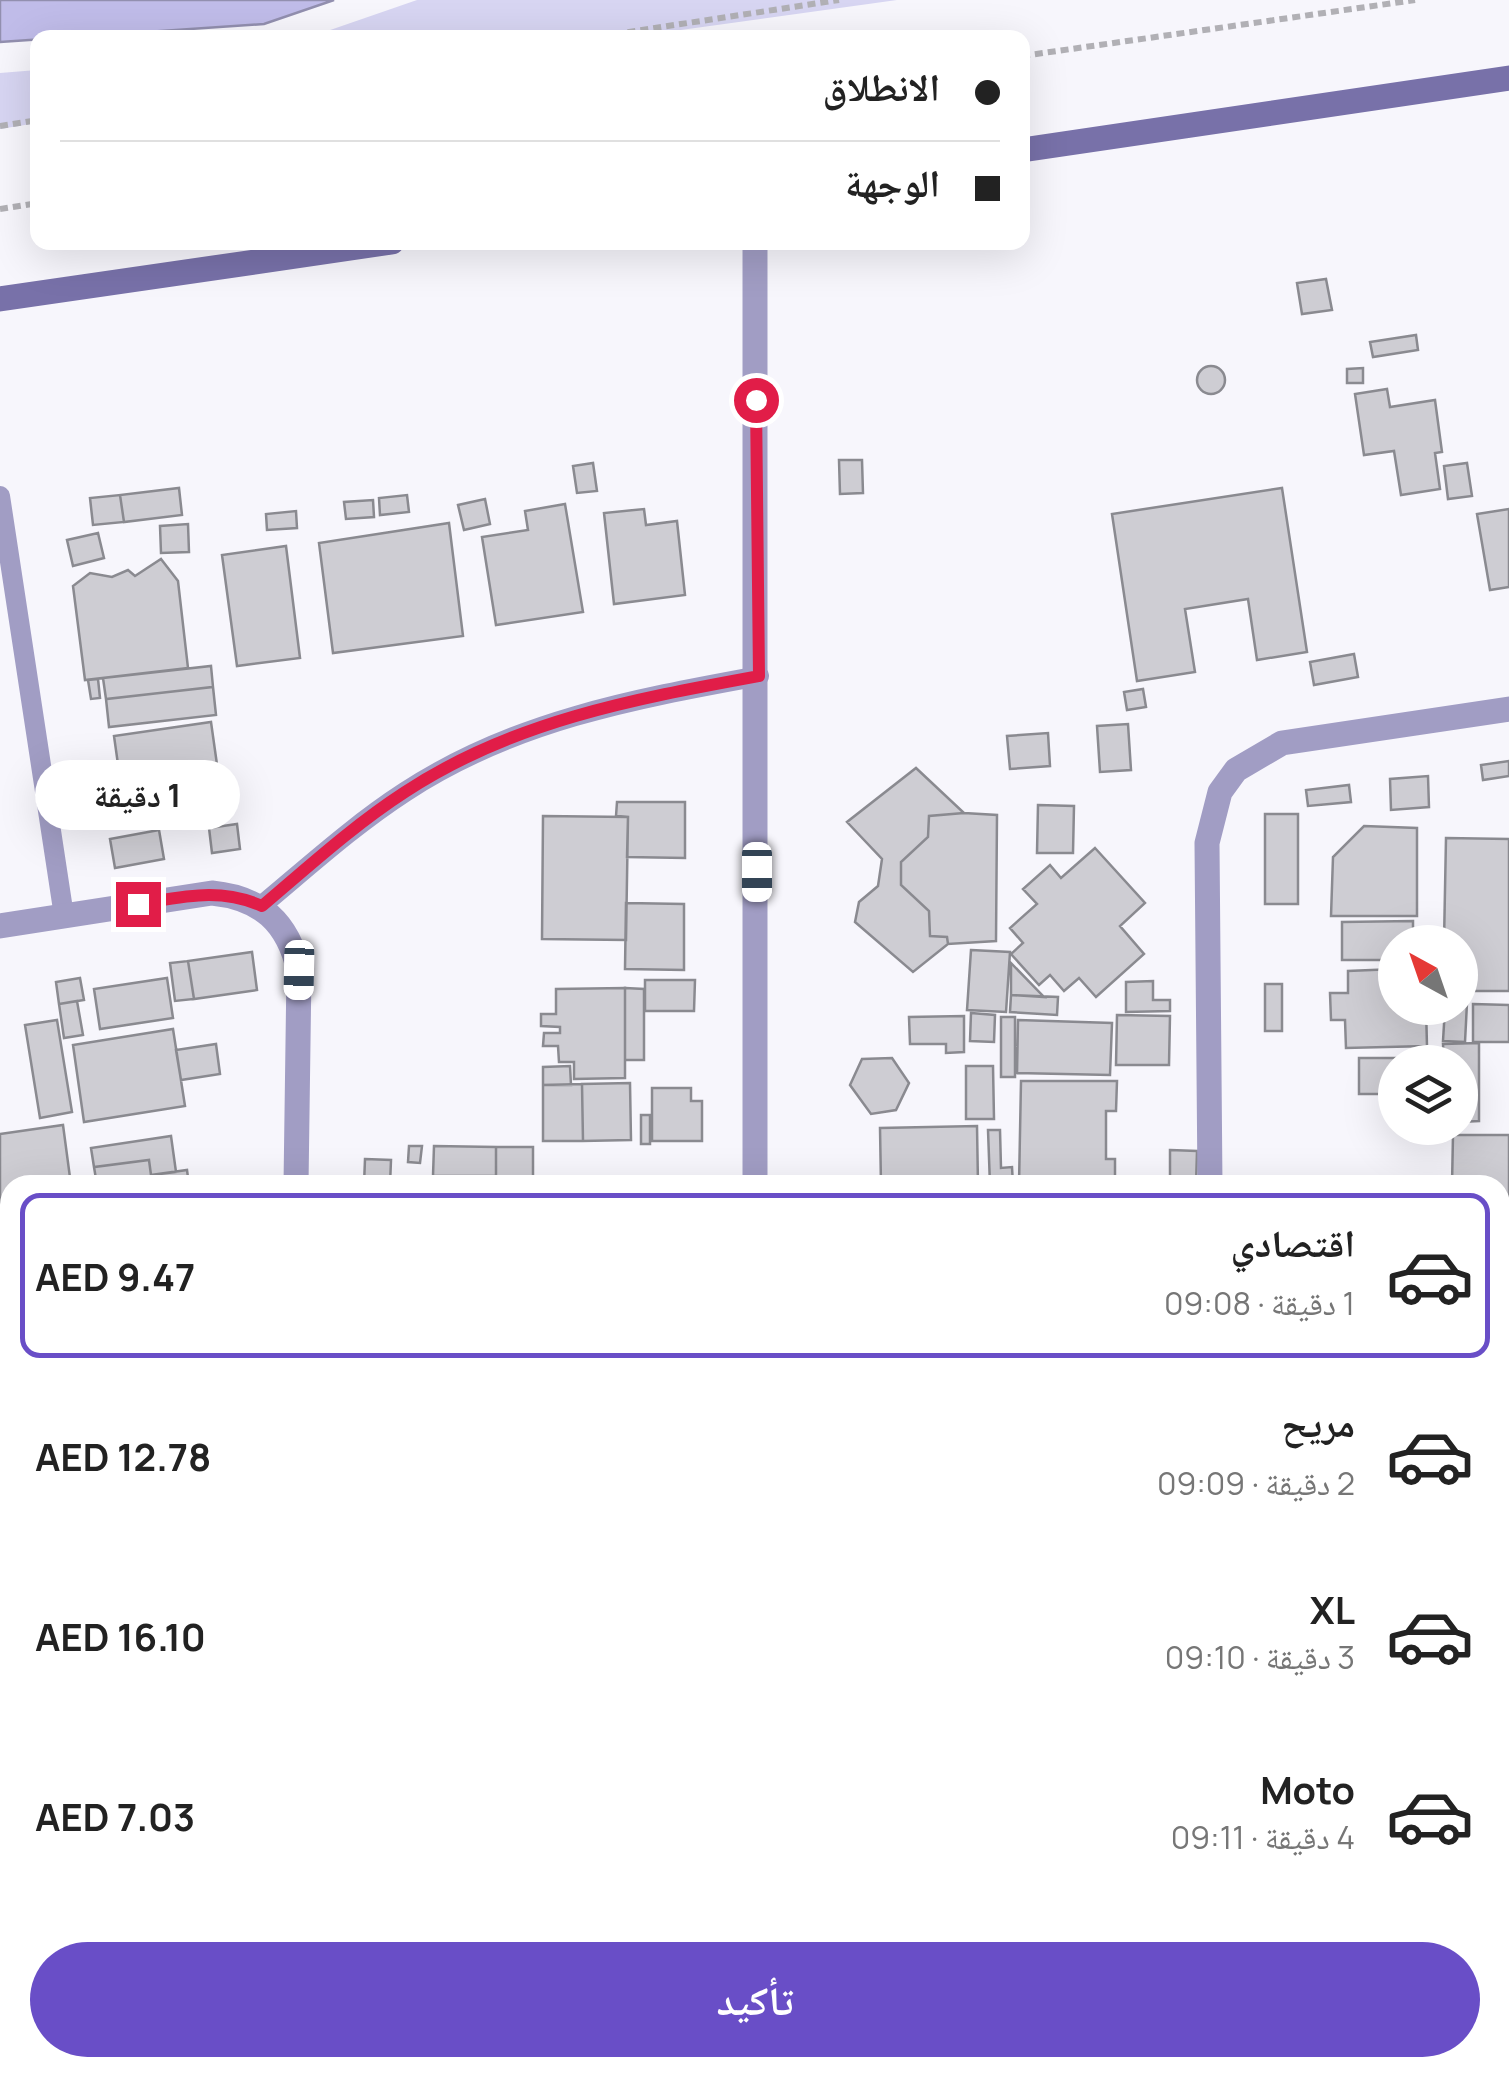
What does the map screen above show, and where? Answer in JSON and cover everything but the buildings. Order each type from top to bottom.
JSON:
[{"type":"main road","points":[[1030,149],[1509,78]]},
{"type":"main road","points":[[0,299],[337,250]]},
{"type":"street","points":[[755,1175],[759,676],[756,250]]},
{"type":"street","points":[[1210,1175],[1208,843],[1220,792],[1236,770],[1282,743],[1509,710]]},
{"type":"street","points":[[0,926],[212,892],[238,896],[262,906],[294,946],[299,970],[296,1175]]},
{"type":"lane","points":[[0,496],[64,916]]},
{"type":"lane","points":[[262,906],[405,792],[508,737],[619,702],[759,676]]},
{"type":"path","points":[[642,30],[839,0]]},
{"type":"path","points":[[1030,55],[1415,0]]},
{"type":"path","points":[[0,126],[30,121]]},
{"type":"path","points":[[0,209],[30,205]]},
{"type":"shaded area","points":[[0,0],[334,0],[264,24],[176,30],[30,30],[30,40],[0,42]]},
{"type":"shaded area","points":[[417,0],[897,0],[681,30],[330,30]]},
{"type":"shaded area","points":[[30,71],[30,124],[0,129],[0,73]]},
{"type":"route","points":[[138,904],[212,892],[238,896],[262,906],[405,792],[508,737],[619,702],[759,676],[756,400]]}]
